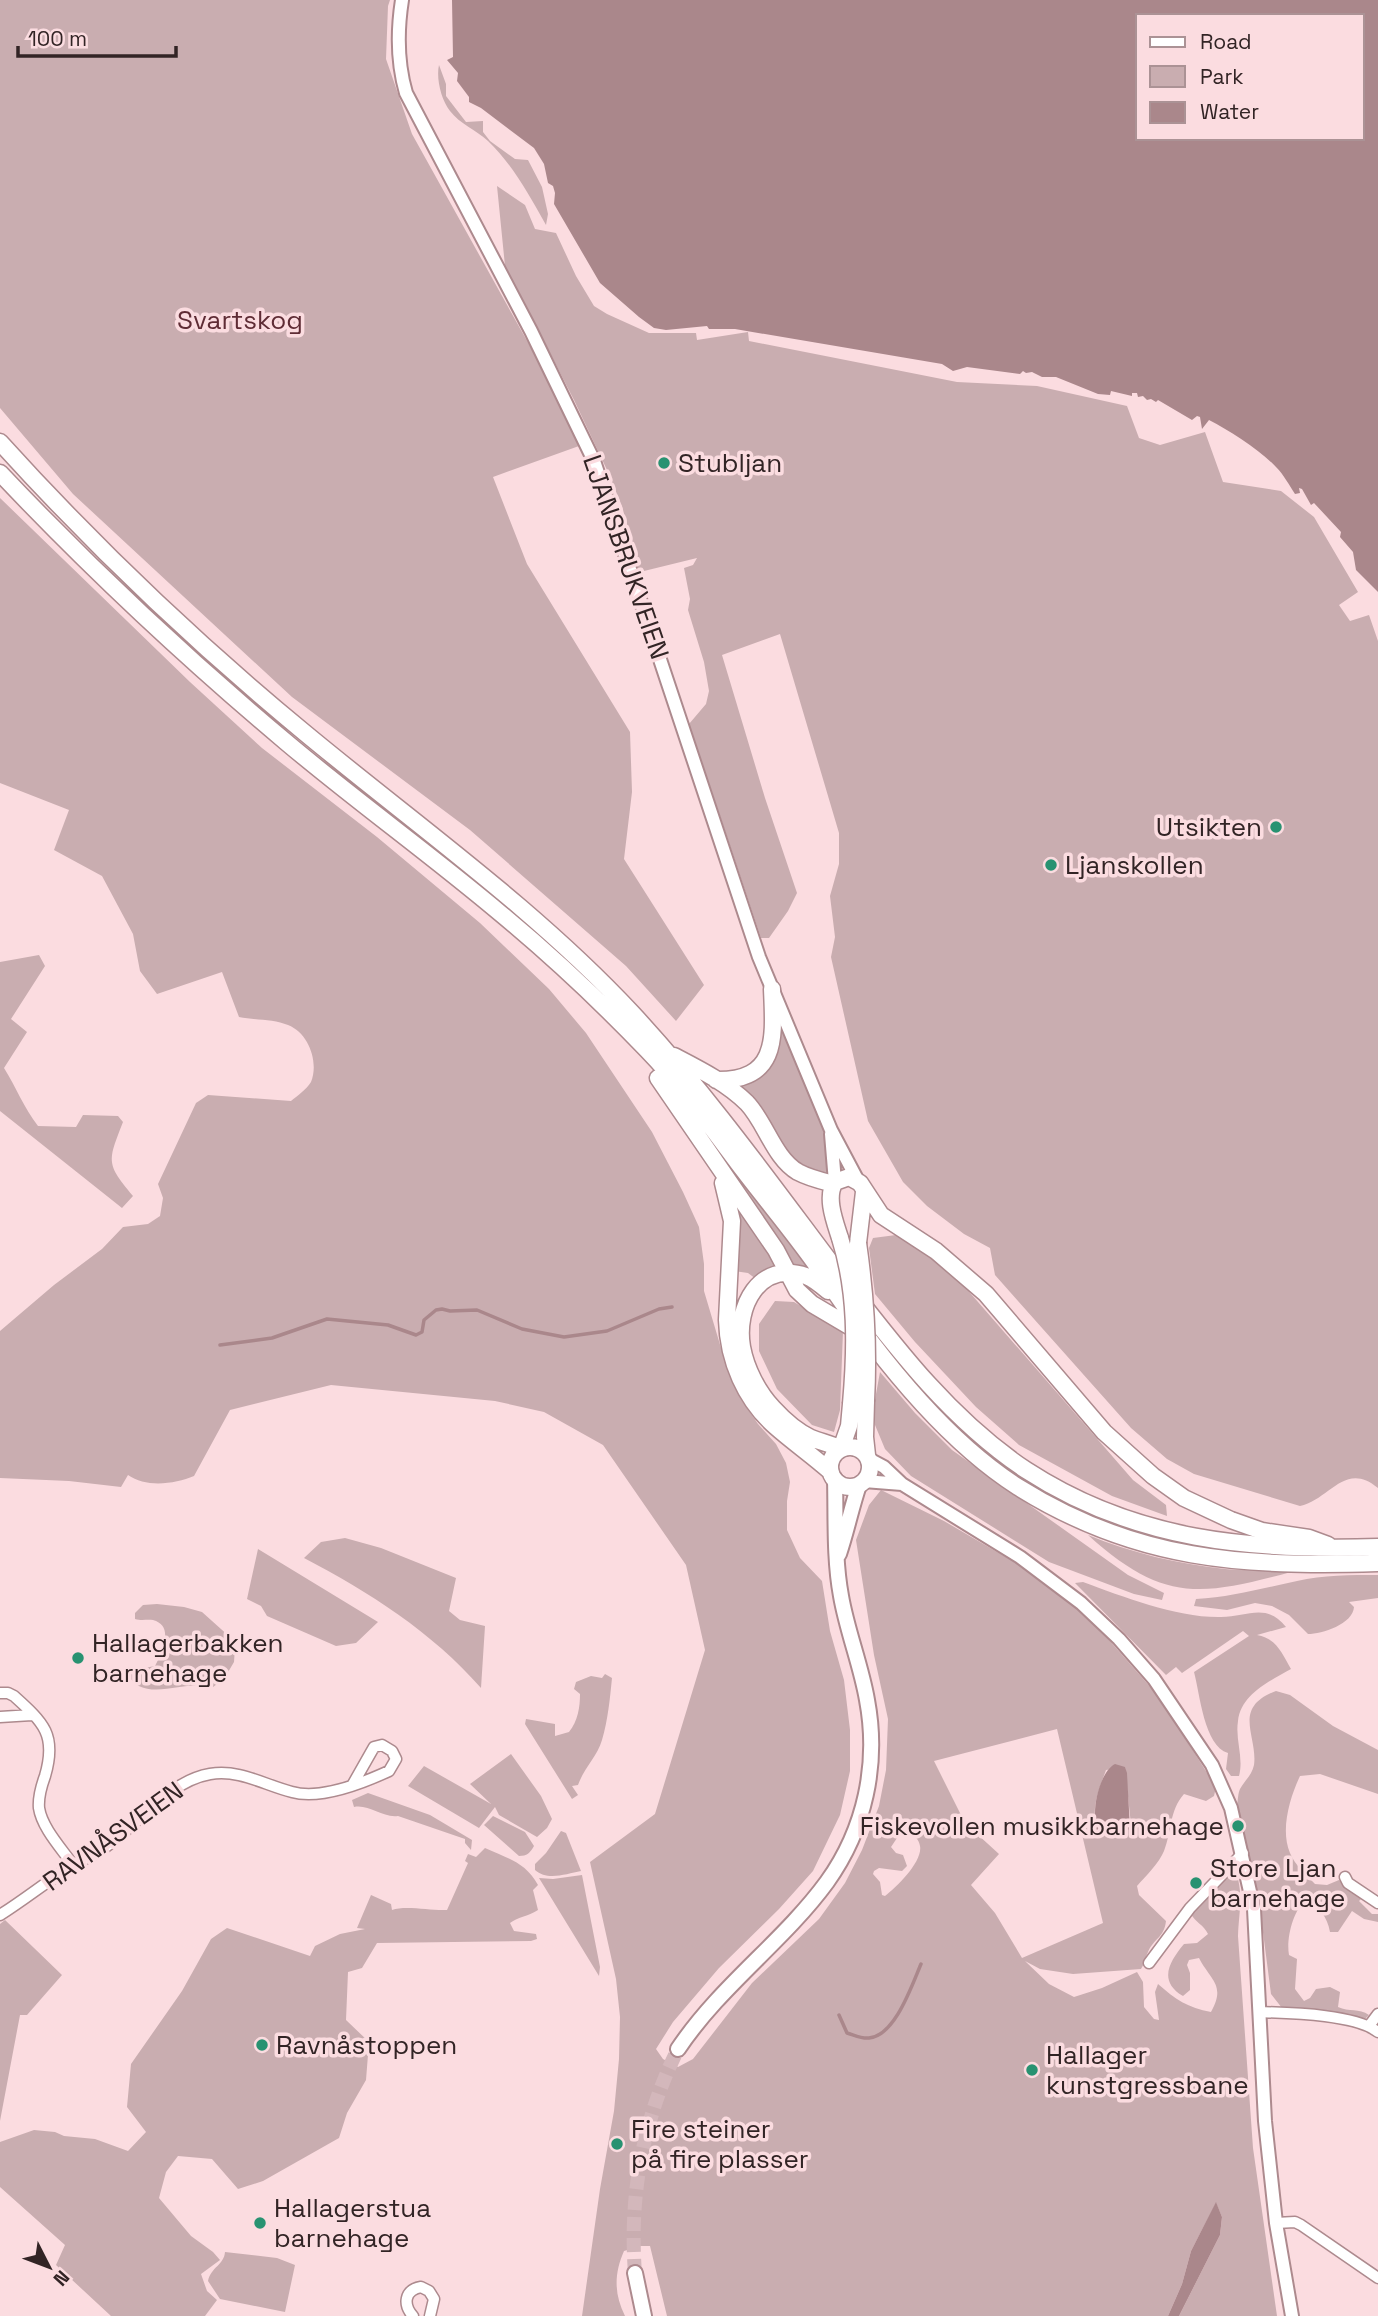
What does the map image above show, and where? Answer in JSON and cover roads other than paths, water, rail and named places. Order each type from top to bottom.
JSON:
[{"type":"highway","points":[[0,442],[117,564],[202,643],[299,729],[540,925],[606,986],[667,1052],[724,1122],[905,1358],[949,1407],[1001,1452],[1037,1477],[1076,1498],[1152,1528],[1179,1535],[1237,1544],[1297,1549],[1378,1547]]},
{"type":"highway","points":[[0,473],[105,580],[180,650],[288,743],[519,929],[649,1052],[690,1100],[866,1336],[924,1404],[994,1470],[1068,1515],[1135,1542],[1184,1554],[1250,1563],[1378,1563]]},
{"type":"highway","points":[[716,1080],[746,1077],[754,1073],[767,1059],[774,1027],[772,989]]},
{"type":"highway","points":[[612,1018],[676,1101],[715,1164],[776,1250],[804,1298],[866,1336]]},
{"type":"highway","points":[[667,1052],[738,1095],[757,1115],[781,1156],[796,1171],[833,1189],[838,1207],[846,1210],[855,1208],[861,1192]]},
{"type":"highway","points":[[715,1164],[732,1221],[727,1334],[736,1368],[763,1414],[846,1486],[862,1483],[869,1473],[854,1357],[854,1315],[849,1275],[834,1219],[833,1189],[844,1177],[881,1215],[942,1255],[986,1294],[1104,1432],[1160,1482],[1184,1498],[1231,1520],[1262,1531],[1309,1538],[1337,1548]]},
{"type":"highway","points":[[833,1475],[832,1459],[841,1450],[859,1403],[867,1313],[858,1243],[861,1192]]},
{"type":"highway","points":[[837,1297],[812,1279],[788,1273],[769,1277],[757,1286],[747,1300],[741,1331],[745,1361],[762,1395],[788,1423],[807,1436],[841,1450],[858,1448],[868,1457]]},
{"type":"main road","name":"LJANSBRUKVEIEN","points":[[402,0],[398,43],[400,69],[406,93],[565,398],[594,461],[753,938],[831,1130],[861,1192]]},
{"type":"main road","name":"LJANSBRUKVEIEN","points":[[831,1130],[833,1189]]},
{"type":"main road","points":[[868,1457],[884,1467],[902,1484],[1048,1576],[1081,1603],[1119,1639],[1172,1705],[1212,1765],[1231,1808],[1256,1928],[1265,2121],[1276,2223],[1292,2316]]},
{"type":"main road","points":[[678,2049],[715,2000],[813,1900],[838,1865],[860,1819],[872,1761],[870,1719],[843,1609],[837,1558],[833,1475]]},
{"type":"main road","points":[[837,1558],[850,1508],[862,1483],[902,1484]]},
{"type":"main road","points":[[635,2273],[644,2316]]},
{"type":"street","points":[[0,1693],[14,1696],[46,1731],[50,1755],[39,1796],[40,1811],[73,1865]]},
{"type":"street","points":[[0,1717],[32,1715]]},
{"type":"street","name":"RAVNÅSVEIEN","points":[[0,1915],[73,1865],[90,1858],[109,1845],[170,1793],[201,1776],[215,1773],[236,1774],[305,1795],[332,1791],[353,1784],[389,1771],[396,1759],[392,1751],[382,1745],[374,1747],[353,1784]]},
{"type":"street","points":[[1149,1963],[1189,1908],[1242,1853]]},
{"type":"street","points":[[1345,1878],[1348,1883],[1378,1903]]},
{"type":"street","points":[[1259,2011],[1344,2019],[1373,2029],[1378,2014]]},
{"type":"street","points":[[1276,2223],[1295,2222],[1301,2225],[1378,2278]]},
{"type":"street","points":[[413,2316],[407,2308],[406,2300],[412,2291],[421,2287],[429,2291],[434,2299],[430,2316]]},
{"type":"water","points":[[452,0],[1378,0],[1378,592],[1356,570],[1353,552],[1340,537],[1341,532],[1314,503],[1311,505],[1302,489],[1299,488],[1300,493],[1295,494],[1276,467],[1262,454],[1209,420],[1202,429],[1200,417],[1192,420],[1158,400],[1156,402],[1143,396],[1138,397],[1137,393],[1132,393],[1132,396],[1111,391],[1110,395],[1098,394],[1056,377],[1042,377],[1032,372],[1023,371],[1020,374],[967,367],[953,371],[942,364],[735,329],[709,329],[707,326],[666,330],[654,328],[600,283],[554,204],[553,186],[548,183],[544,164],[534,148],[469,102],[469,97],[457,81],[458,73],[447,60],[453,57]]},
{"type":"water","points":[[1115,1764],[1125,1767],[1127,1773],[1130,1829],[1122,1832],[1099,1832],[1095,1816],[1097,1795],[1104,1776]]},
{"type":"water","points":[[1216,2202],[1222,2217],[1220,2235],[1179,2316],[1168,2316],[1182,2284],[1191,2251]]},
{"type":"waterway","points":[[220,1345],[272,1338],[327,1319],[388,1325],[416,1335],[422,1332],[424,1320],[436,1310],[442,1309],[477,1310],[522,1329],[564,1337],[607,1331],[659,1309],[672,1307]]},
{"type":"waterway","points":[[839,2015],[847,2033],[866,2038],[878,2035],[895,2019],[921,1964]]},
{"type":"tunnel","points":[[635,2273],[634,2215],[641,2158],[656,2103],[678,2049]]},
{"type":"place","name":"Stubljan","points":[[664,463]]},
{"type":"place","name":"Utsikten","points":[[1276,827]]},
{"type":"place","name":"Ljanskollen","points":[[1051,865]]},
{"type":"place","name":"Hallagerbakken barnehage","points":[[78,1658]]},
{"type":"place","name":"Fiskevollen musikkbarnehage","points":[[1238,1826]]},
{"type":"place","name":"Store Ljan barnehage","points":[[1196,1883]]},
{"type":"place","name":"Ravnåstoppen","points":[[262,2045]]},
{"type":"place","name":"Hallager kunstgressbane","points":[[1032,2070]]},
{"type":"place","name":"Fire steiner på fire plasser","points":[[617,2144]]},
{"type":"place","name":"Hallagerstua barnehage","points":[[260,2223]]},
{"type":"park label","name":"Svartskog","points":[[240,320]]}]
